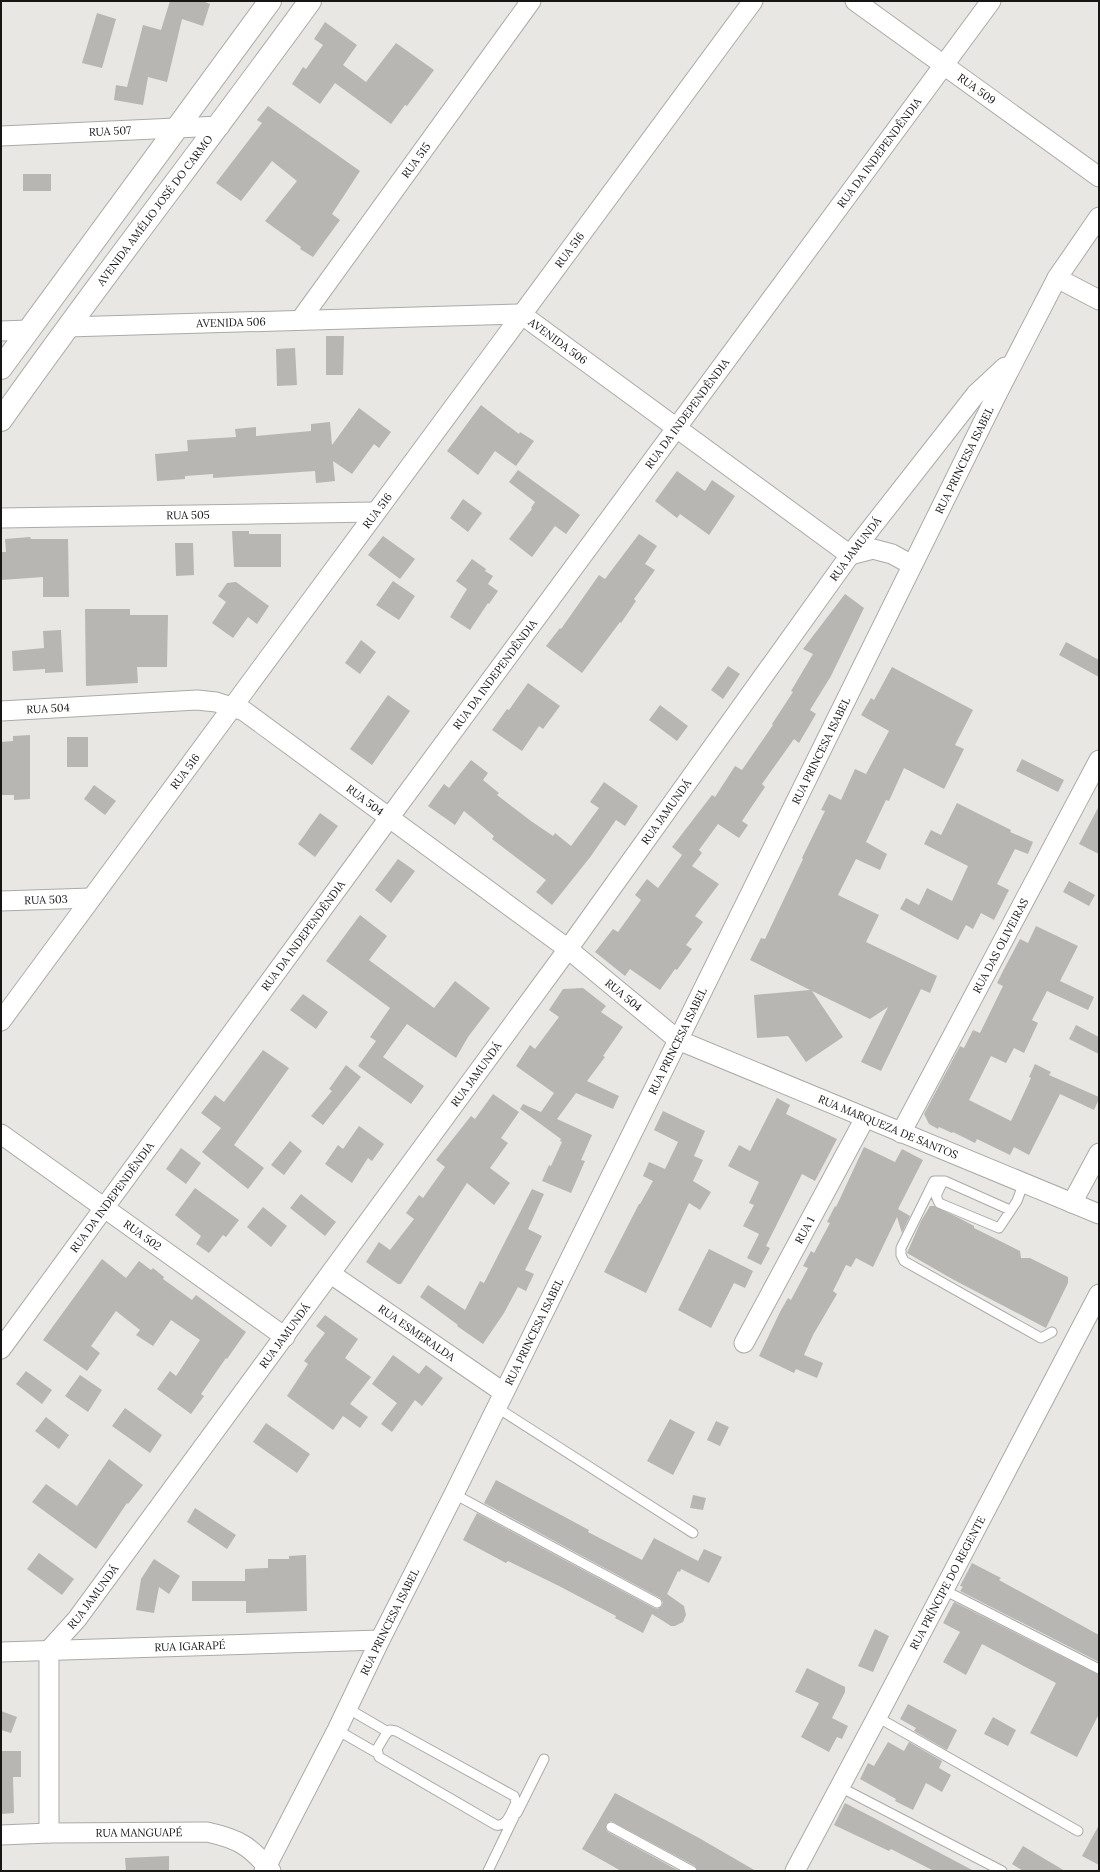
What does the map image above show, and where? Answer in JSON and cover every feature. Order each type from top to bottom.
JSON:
[{"type":"street","points":[[1,368],[175,128],[270,1]]},
{"type":"street","name":"AVENIDA AMÉLIO JOSÉ DO CARMO","points":[[1,420],[67,327],[220,126],[310,1]]},
{"type":"street","name":"RUA 515","points":[[302,319],[531,1]]},
{"type":"street","name":"RUA 516","points":[[1,1021],[752,1]]},
{"type":"street","name":"RUA 509","points":[[855,1],[1099,177]]},
{"type":"street","name":"RUA DA INDEPENDÊNDIA","points":[[1,1349],[389,818],[991,1]]},
{"type":"street","name":"RUA 507","points":[[1,136],[220,126]]},
{"type":"street","name":"RUA PRINCESA ISABEL","points":[[267,1869],[454,1494],[1016,356],[1057,278],[1099,217]]},
{"type":"street","points":[[1057,278],[1099,300]]},
{"type":"street","name":"AVENIDA 506","points":[[67,327],[302,319],[521,314],[850,555]]},
{"type":"street","points":[[1,331],[29,330]]},
{"type":"street","name":"RUA JAMUNDÁ","points":[[49,1650],[77,1619],[285,1337],[568,949],[850,555],[976,394],[1016,356]]},
{"type":"street","name":"RUA 505","points":[[1,518],[375,512]]},
{"type":"street","points":[[850,555],[873,549],[892,554],[912,565]]},
{"type":"street","name":"RUA 504","points":[[1,711],[197,700],[216,702],[232,706],[253,716],[568,949],[678,1040]]},
{"type":"street","name":"RUA DAS OLIVEIRAS","points":[[901,1133],[1099,760]]},
{"type":"street","name":"RUA 503","points":[[1,901],[91,898]]},
{"type":"street","name":"RUA MARQUEZA DE SANTOS","points":[[678,1040],[1099,1214]]},
{"type":"street","name":"RUA 1","points":[[744,1343],[865,1118]]},
{"type":"street","name":"RUA 502","points":[[1,1134],[285,1337]]},
{"type":"street","points":[[1072,1203],[1099,1153]]},
{"type":"street","name":"RUA ESMERALDA","points":[[330,1274],[500,1399]]},
{"type":"street","name":"RUA PRÍNCIPE DO REGENTE","points":[[795,1871],[878,1717],[1099,1294]]},
{"type":"street","name":"RUA IGARAPÉ","points":[[1,1652],[380,1640]]},
{"type":"street","points":[[49,1650],[49,1832]]},
{"type":"street","name":"RUA MANGUAPÉ","points":[[1,1835],[49,1832],[207,1832],[226,1836],[241,1842],[256,1853],[267,1869]]},
{"type":"lane","points":[[1010,1210],[945,1181],[934,1181],[902,1248],[901,1255],[904,1261],[1041,1338],[1052,1332]]},
{"type":"lane","points":[[939,1203],[936,1196],[942,1183],[945,1181]]},
{"type":"lane","points":[[924,1203],[939,1203],[999,1228],[1017,1201],[1024,1182]]},
{"type":"lane","points":[[500,1399],[693,1532]]},
{"type":"lane","points":[[454,1494],[657,1603]]},
{"type":"lane","points":[[944,1590],[1099,1669]]},
{"type":"lane","points":[[337,1730],[377,1753],[381,1759],[496,1825],[503,1825],[513,1815],[516,1798],[511,1794],[396,1731],[388,1732],[347,1708]]},
{"type":"lane","points":[[878,1717],[1078,1831]]},
{"type":"lane","points":[[377,1753],[377,1749],[388,1732]]},
{"type":"lane","points":[[488,1871],[513,1815],[544,1759]]},
{"type":"lane","points":[[840,1787],[1002,1871]]},
{"type":"lane","points":[[611,1827],[692,1871]]},
{"type":"building","points":[[170,1],[203,1],[210,4],[203,26],[182,19],[167,82],[148,77],[143,105],[114,100],[116,85],[127,87],[143,25],[161,30]]},
{"type":"building","points":[[97,13],[116,19],[102,68],[82,63]]},
{"type":"building","points":[[325,22],[357,45],[343,65],[366,82],[396,43],[434,70],[407,106],[405,105],[391,124],[335,83],[320,104],[292,84],[303,67],[306,69],[323,45],[314,39]]},
{"type":"building","points":[[268,106],[360,171],[332,214],[340,220],[313,257],[300,249],[301,247],[265,221],[297,181],[272,161],[241,201],[216,183],[262,123],[257,120]]},
{"type":"building","points":[[23,174],[51,174],[51,191],[23,191]]},
{"type":"building","points":[[326,336],[344,336],[343,375],[326,375]]},
{"type":"building","points":[[295,348],[297,385],[277,386],[276,349]]},
{"type":"building","points":[[481,405],[519,434],[520,432],[534,441],[516,466],[495,451],[478,475],[447,451]]},
{"type":"building","points":[[359,408],[391,432],[379,448],[374,444],[352,474],[333,461],[335,481],[316,483],[315,471],[213,478],[213,474],[185,476],[185,479],[157,481],[155,454],[188,451],[187,440],[236,437],[235,429],[256,427],[256,436],[311,431],[311,424],[330,422],[332,445]]},
{"type":"building","points":[[518,470],[580,515],[566,534],[555,526],[532,557],[509,539],[532,509],[531,508],[535,502],[509,482]]},
{"type":"building","points":[[677,471],[705,491],[712,480],[735,496],[709,535],[680,514],[677,518],[655,501]]},
{"type":"building","points":[[463,499],[482,513],[468,532],[450,518]]},
{"type":"building","points":[[232,531],[249,531],[249,534],[281,534],[281,567],[234,567]]},
{"type":"building","points":[[639,534],[657,546],[645,564],[655,570],[634,599],[636,601],[621,623],[620,622],[582,673],[546,646],[560,628],[561,629],[599,575],[605,579]]},
{"type":"building","points":[[383,536],[415,559],[400,579],[368,555]]},
{"type":"building","points":[[30,537],[31,539],[68,539],[69,597],[43,597],[43,577],[1,580],[1,552],[6,552],[5,539]]},
{"type":"building","points":[[175,543],[193,543],[194,575],[176,576]]},
{"type":"building","points":[[472,559],[493,576],[488,584],[498,591],[470,630],[450,617],[467,589],[456,581]]},
{"type":"building","points":[[393,581],[415,596],[399,620],[376,605]]},
{"type":"building","points":[[236,582],[269,606],[257,624],[248,617],[233,638],[212,623],[226,602],[218,596],[227,583]]},
{"type":"building","points":[[845,594],[864,608],[831,676],[810,710],[816,714],[799,743],[794,739],[762,784],[765,787],[742,821],[748,825],[739,838],[718,824],[699,850],[702,853],[692,866],[719,884],[695,916],[703,922],[686,945],[692,949],[660,990],[630,969],[625,976],[595,952],[613,929],[618,932],[641,900],[635,895],[647,879],[658,888],[682,855],[672,847],[712,795],[715,797],[735,766],[742,770],[773,725],[772,724],[793,692],[791,691],[813,654],[803,649]]},
{"type":"building","points":[[85,609],[130,609],[130,615],[168,615],[167,667],[137,667],[138,683],[86,686]]},
{"type":"building","points":[[61,630],[63,672],[45,673],[45,669],[13,671],[12,651],[44,648],[43,631]]},
{"type":"building","points":[[361,640],[376,652],[360,674],[345,663]]},
{"type":"building","points":[[1066,642],[1099,660],[1099,677],[1059,655]]},
{"type":"building","points":[[728,666],[740,674],[723,699],[711,690]]},
{"type":"building","points":[[892,667],[973,710],[955,745],[964,749],[944,789],[904,768],[889,801],[886,800],[866,842],[887,854],[880,870],[856,859],[838,895],[879,915],[866,942],[937,976],[930,993],[921,989],[881,1071],[861,1062],[888,1007],[870,1019],[812,991],[843,1037],[806,1062],[788,1036],[757,1038],[754,995],[810,990],[750,960],[761,938],[765,939],[825,811],[821,810],[829,794],[841,800],[855,769],[866,774],[889,731],[861,715],[871,698],[874,700]]},
{"type":"building","points":[[528,683],[560,706],[543,729],[539,726],[522,751],[492,730],[507,709],[509,710]]},
{"type":"building","points":[[388,695],[410,711],[372,765],[350,749]]},
{"type":"building","points":[[660,705],[688,726],[677,741],[649,720]]},
{"type":"building","points":[[30,735],[30,799],[14,800],[14,795],[1,795],[1,742],[13,741],[13,736]]},
{"type":"building","points":[[67,737],[88,737],[88,767],[67,767]]},
{"type":"building","points":[[1022,759],[1064,780],[1058,792],[1016,771]]},
{"type":"building","points":[[471,760],[488,773],[483,780],[499,793],[497,795],[531,821],[553,836],[555,833],[571,846],[599,808],[590,802],[604,782],[638,806],[625,826],[616,820],[591,856],[552,905],[536,892],[546,880],[492,839],[494,836],[464,811],[455,825],[428,806],[444,784],[449,788]]},
{"type":"building","points":[[94,785],[116,801],[105,815],[84,799]]},
{"type":"building","points":[[957,803],[1011,830],[1010,832],[1033,842],[1028,854],[1015,849],[997,884],[1009,890],[994,920],[981,913],[973,929],[966,925],[958,940],[900,909],[906,898],[919,905],[927,888],[952,901],[968,866],[924,844],[931,830],[941,835]]},
{"type":"building","points":[[1099,806],[1099,854],[1079,844]]},
{"type":"building","points":[[320,813],[338,826],[315,857],[298,844]]},
{"type":"building","points":[[398,859],[415,871],[391,903],[375,890]]},
{"type":"building","points":[[1069,881],[1095,895],[1089,906],[1063,892]]},
{"type":"building","points":[[360,915],[387,936],[369,960],[434,1008],[455,981],[490,1008],[468,1037],[456,1058],[407,1024],[383,1057],[424,1086],[411,1104],[358,1066],[376,1041],[370,1037],[390,1008],[326,961]]},
{"type":"building","points":[[1036,926],[1078,946],[1060,981],[1094,997],[1088,1010],[1047,991],[1032,1020],[1038,1023],[1024,1053],[1014,1048],[1006,1063],[991,1056],[969,1100],[1011,1121],[1031,1078],[1029,1077],[1035,1064],[1051,1072],[1049,1075],[1099,1097],[1099,1099],[1094,1110],[1060,1094],[1029,1155],[1014,1147],[1010,1155],[977,1139],[975,1143],[953,1132],[952,1133],[939,1127],[938,1129],[929,1124],[924,1114],[960,1046],[964,1048],[973,1030],[980,1033],[1003,986],[997,983],[1020,939],[1028,943]]},
{"type":"building","points":[[583,988],[606,1006],[601,1012],[623,1027],[603,1056],[605,1057],[587,1081],[619,1096],[613,1109],[576,1093],[557,1119],[592,1135],[581,1160],[585,1161],[571,1193],[542,1181],[562,1142],[560,1141],[561,1139],[520,1109],[523,1104],[541,1112],[554,1093],[516,1066],[530,1045],[535,1049],[559,1017],[549,1010],[563,989]]},
{"type":"building","points":[[303,994],[328,1012],[316,1029],[290,1010]]},
{"type":"building","points":[[1076,1025],[1099,1037],[1099,1054],[1069,1039]]},
{"type":"building","points":[[263,1050],[289,1068],[234,1145],[264,1168],[248,1189],[202,1152],[221,1128],[201,1113],[215,1095],[224,1102]]},
{"type":"building","points":[[346,1065],[361,1077],[323,1125],[311,1116],[332,1091],[329,1089]]},
{"type":"building","points":[[493,1094],[519,1112],[501,1138],[508,1143],[490,1168],[510,1183],[494,1205],[467,1183],[401,1284],[398,1284],[366,1262],[379,1242],[390,1250],[414,1219],[406,1213],[419,1195],[423,1198],[445,1167],[436,1160],[471,1116],[475,1119]]},
{"type":"building","points":[[777,1098],[790,1105],[786,1114],[837,1139],[815,1181],[802,1174],[766,1246],[770,1248],[761,1265],[747,1258],[759,1234],[743,1226],[754,1205],[749,1203],[759,1182],[728,1166],[739,1145],[750,1151]]},
{"type":"building","points":[[663,1111],[705,1131],[694,1156],[703,1160],[693,1181],[711,1192],[700,1210],[689,1203],[646,1293],[604,1272],[639,1204],[653,1181],[643,1176],[649,1162],[665,1169],[678,1142],[654,1130]]},
{"type":"building","points":[[359,1126],[384,1144],[372,1161],[368,1158],[352,1183],[325,1164],[338,1145],[343,1149]]},
{"type":"building","points":[[290,1141],[302,1151],[284,1175],[271,1165]]},
{"type":"building","points":[[864,1147],[895,1162],[902,1149],[923,1160],[898,1209],[910,1216],[902,1233],[897,1217],[873,1267],[856,1258],[851,1267],[846,1265],[833,1291],[837,1294],[813,1335],[804,1355],[823,1363],[817,1378],[796,1369],[794,1373],[759,1356],[780,1312],[788,1298],[791,1300],[808,1268],[803,1266],[811,1251],[814,1253],[830,1223],[827,1222],[835,1206],[836,1207]]},
{"type":"building","points":[[181,1148],[201,1163],[186,1184],[166,1169]]},
{"type":"building","points":[[195,1188],[239,1220],[226,1237],[223,1235],[209,1253],[196,1244],[201,1236],[175,1215]]},
{"type":"building","points":[[532,1189],[544,1194],[528,1229],[542,1236],[525,1270],[534,1274],[526,1291],[518,1287],[504,1313],[483,1344],[420,1297],[428,1285],[465,1310],[480,1281],[484,1283]]},
{"type":"building","points":[[301,1194],[336,1222],[325,1236],[290,1208]]},
{"type":"building","points":[[930,1206],[934,1206],[959,1218],[974,1226],[974,1228],[1020,1251],[1021,1258],[1030,1258],[1068,1277],[1068,1283],[1046,1328],[954,1280],[907,1253],[921,1221]]},
{"type":"building","points":[[263,1207],[287,1226],[271,1247],[247,1227]]},
{"type":"building","points":[[709,1249],[753,1271],[745,1288],[734,1283],[711,1328],[678,1310]]},
{"type":"building","points":[[102,1259],[126,1278],[139,1261],[151,1270],[153,1268],[164,1277],[163,1279],[192,1300],[196,1295],[246,1332],[201,1394],[204,1396],[191,1414],[157,1389],[170,1371],[176,1376],[200,1340],[171,1320],[153,1346],[136,1335],[140,1330],[116,1311],[91,1346],[100,1353],[87,1371],[43,1340]]},
{"type":"building","points":[[325,1315],[358,1339],[345,1358],[371,1377],[350,1404],[368,1417],[360,1428],[343,1416],[333,1430],[287,1396],[308,1364],[304,1361],[325,1333],[316,1326]]},
{"type":"building","points":[[393,1355],[419,1374],[426,1365],[443,1378],[422,1406],[415,1400],[392,1432],[381,1424],[397,1403],[372,1384]]},
{"type":"building","points":[[26,1371],[52,1390],[42,1404],[16,1384]]},
{"type":"building","points":[[80,1375],[102,1390],[88,1412],[65,1396]]},
{"type":"building","points":[[125,1408],[162,1435],[150,1453],[112,1426]]},
{"type":"building","points":[[46,1417],[69,1435],[59,1449],[35,1431]]},
{"type":"building","points":[[670,1419],[695,1432],[673,1475],[647,1461]]},
{"type":"building","points":[[716,1421],[729,1427],[720,1446],[707,1440]]},
{"type":"building","points":[[266,1423],[310,1454],[297,1473],[253,1442]]},
{"type":"building","points":[[109,1459],[143,1485],[128,1504],[127,1503],[96,1549],[32,1502],[46,1484],[77,1506]]},
{"type":"building","points":[[496,1480],[589,1530],[588,1532],[642,1560],[654,1538],[698,1561],[704,1549],[722,1557],[709,1583],[681,1569],[680,1572],[678,1571],[667,1594],[684,1606],[686,1615],[683,1622],[675,1626],[671,1626],[652,1614],[643,1633],[615,1618],[616,1616],[559,1586],[508,1561],[506,1563],[463,1540],[477,1513],[654,1608],[658,1609],[662,1606],[663,1602],[660,1598],[484,1503]]},
{"type":"building","points":[[693,1495],[706,1498],[703,1510],[690,1508]]},
{"type":"building","points":[[195,1508],[236,1535],[227,1549],[187,1522]]},
{"type":"building","points":[[39,1553],[74,1579],[62,1595],[27,1569]]},
{"type":"building","points":[[306,1555],[307,1611],[246,1613],[246,1601],[192,1601],[192,1581],[245,1581],[245,1569],[268,1568],[268,1559],[289,1559],[289,1556]]},
{"type":"building","points":[[154,1559],[180,1576],[169,1594],[159,1587],[154,1613],[136,1610],[141,1579]]},
{"type":"building","points":[[972,1563],[1001,1578],[999,1580],[1099,1635],[1099,1662],[960,1591],[963,1587],[960,1586]]},
{"type":"building","points":[[954,1602],[1099,1675],[1099,1714],[1077,1757],[1030,1733],[1056,1683],[982,1644],[966,1675],[943,1662],[960,1632],[943,1623]]},
{"type":"building","points":[[875,1629],[889,1636],[873,1672],[858,1666]]},
{"type":"building","points":[[807,1668],[845,1687],[845,1692],[832,1718],[848,1726],[842,1739],[837,1737],[829,1752],[801,1737],[819,1703],[795,1692]]},
{"type":"building","points":[[908,1704],[957,1730],[947,1750],[914,1731],[916,1728],[900,1719]]},
{"type":"building","points":[[1,1711],[17,1717],[11,1733],[1,1730]]},
{"type":"building","points":[[993,1717],[1016,1730],[1008,1746],[984,1734]]},
{"type":"building","points":[[888,1742],[904,1751],[909,1742],[942,1761],[939,1768],[951,1775],[942,1792],[926,1783],[913,1810],[895,1801],[896,1799],[860,1779],[868,1763],[874,1766]]},
{"type":"building","points":[[1,1751],[21,1751],[21,1777],[13,1777],[14,1813],[1,1814]]},
{"type":"building","points":[[615,1793],[699,1838],[756,1871],[698,1871],[695,1866],[611,1821],[606,1824],[606,1830],[608,1832],[679,1871],[621,1871],[582,1849]]},
{"type":"building","points":[[845,1803],[974,1871],[934,1871],[891,1849],[889,1851],[834,1825]]},
{"type":"building","points":[[1099,1825],[1099,1865],[1082,1856]]},
{"type":"building","points":[[1023,1846],[1065,1871],[1023,1871],[1012,1864]]},
{"type":"building","points":[[169,1856],[169,1871],[126,1871],[125,1858]]}]
